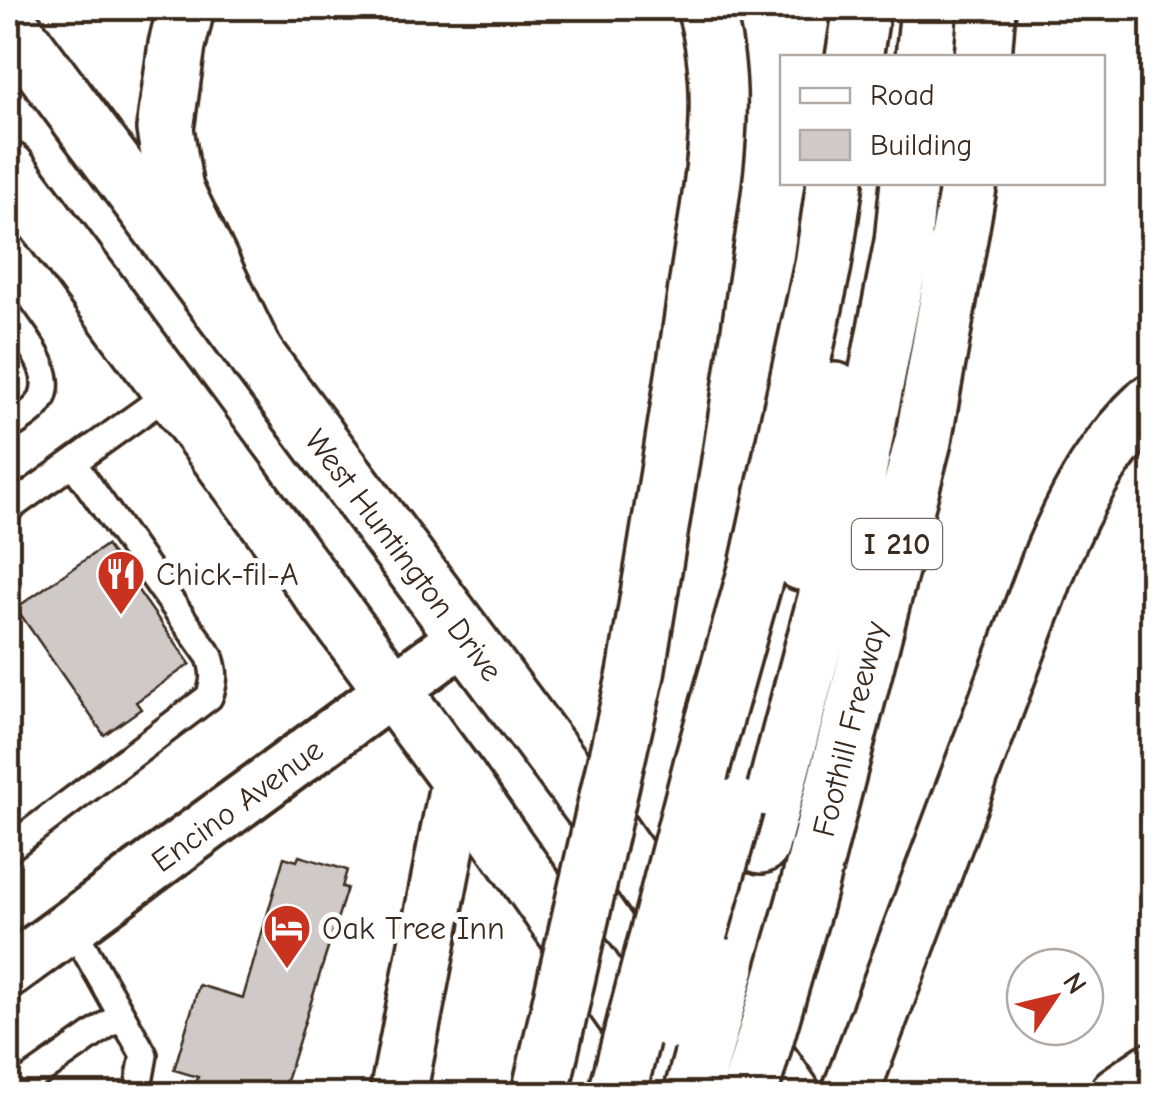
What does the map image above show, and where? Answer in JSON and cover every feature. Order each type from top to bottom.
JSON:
[{"type":"main road","points":[[186,8],[176,45],[165,130],[175,190],[257,358]]},
{"type":"main road","points":[[540,1094],[636,674],[678,418],[719,126],[716,42],[705,8]]},
{"type":"main road","points":[[854,55],[862,8]]},
{"type":"main road","points":[[890,55],[896,8]]},
{"type":"main road","points":[[924,55],[930,8]]},
{"type":"main road","points":[[982,55],[987,8]]},
{"type":"main road","name":"West Huntington Drive","points":[[8,22],[610,830],[792,1094]]},
{"type":"main road","points":[[8,170],[459,780],[680,1094]]},
{"type":"main road","points":[[617,1094],[758,566],[823,264],[835,185]]},
{"type":"main road","points":[[692,1094],[875,185]]},
{"type":"main road","points":[[653,1094],[748,826],[854,493],[902,242],[909,185]]},
{"type":"main road","name":"Foothill Freeway","points":[[749,1094],[805,901],[923,441],[968,185]]},
{"type":"main road","points":[[850,1094],[1054,550],[1102,457],[1127,425],[1152,402]]},
{"type":"main road","points":[[398,1094],[459,780]]},
{"type":"main road","points":[[1118,1094],[1152,1071]]},
{"type":"street","name":"Encino Avenue","points":[[8,972],[465,637]]},
{"type":"lane","points":[[8,314],[42,362],[44,380],[43,396],[37,406],[8,428]]},
{"type":"lane","points":[[8,509],[171,392]]},
{"type":"lane","points":[[8,848],[209,697],[214,686],[210,656],[73,464]]},
{"type":"lane","points":[[72,925],[144,1055],[137,1094]]},
{"type":"lane","points":[[10,1094],[122,1015]]},
{"type":"building","points":[[106,545],[190,664],[136,702],[141,709],[104,735],[16,608]]},
{"type":"building","name":"Oak Tree Inn","points":[[299,856],[347,870],[342,887],[347,888],[282,1094],[193,1094],[198,1077],[174,1070],[199,985],[243,998],[284,857],[297,861]]},
{"type":"place","name":"Chick-fil-A","points":[[121,616]]},
{"type":"place","name":"Oak Tree Inn","points":[[287,970]]}]
